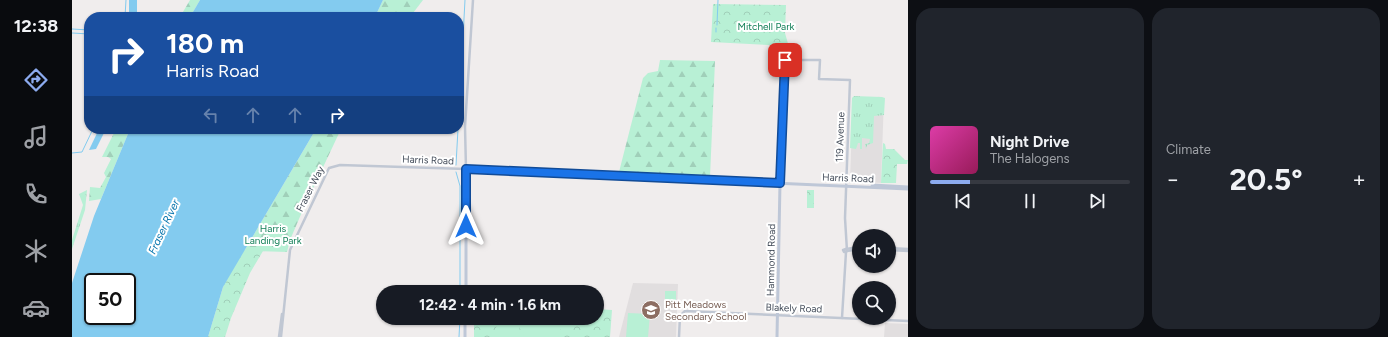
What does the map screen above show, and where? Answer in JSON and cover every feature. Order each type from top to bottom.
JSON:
[{"type":"main road","name":"Harris Road","points":[[466,169],[908,188]]},
{"type":"main road","points":[[466,169],[466,285]]},
{"type":"main road","name":"Hammond Road","points":[[776,337],[780,183]]},
{"type":"main road","points":[[780,194],[787,183]]},
{"type":"main road","points":[[465,325],[465,337]]},
{"type":"street","points":[[466,169],[465,127],[473,0]]},
{"type":"street","name":"119 Avenue","points":[[780,183],[785,60],[820,60],[819,79],[850,80],[842,318]]},
{"type":"street","name":"Harris Road","points":[[332,166],[466,169]]},
{"type":"street","name":"Fraser Way","points":[[280,337],[292,246],[322,179],[327,170],[332,166]]},
{"type":"street","points":[[845,250],[852,249]]},
{"type":"street","points":[[896,249],[908,250]]},
{"type":"street","name":"Blakely Road","points":[[679,337],[681,313],[684,311],[908,321]]},
{"type":"shaded area","points":[[853,97],[884,98],[881,183],[850,180]]},
{"type":"shaded area","name":"Pitt Meadows Secondary School","points":[[633,283],[678,284],[676,337],[619,337]]},
{"type":"shaded area","points":[[908,324],[908,337],[884,337],[885,325]]},
{"type":"green space","points":[[190,0],[200,0],[193,12],[183,12]]},
{"type":"green space","points":[[383,0],[423,0],[414,12],[377,12]]},
{"type":"green space","name":"Mitchell Park","points":[[713,4],[786,5],[785,33],[789,47],[788,56],[783,58],[783,49],[772,49],[772,46],[769,45],[711,42]]},
{"type":"green space","points":[[660,60],[715,61],[710,177],[619,172],[643,78],[648,73],[658,71]]},
{"type":"green space","points":[[854,96],[885,98],[884,115],[874,116],[873,143],[867,145],[866,149],[865,144],[869,143],[870,139],[862,138],[862,149],[860,149],[860,143],[858,143],[856,149],[850,148],[852,98]]},
{"type":"green space","points":[[114,134],[128,134],[101,199],[89,201],[90,187],[100,188],[106,177],[104,173],[111,159],[108,157],[102,157]]},
{"type":"green space","name":"Harris Landing Park","points":[[313,134],[339,134],[302,212],[290,240],[287,252],[255,251],[223,287]]},
{"type":"green space","points":[[883,143],[885,144],[886,149],[894,149],[905,160],[908,160],[907,164],[897,164],[896,183],[881,183]]},
{"type":"green space","points":[[87,190],[85,210],[72,249],[72,240],[83,205],[79,194]]},
{"type":"green space","points":[[807,190],[814,190],[814,208],[807,208]]},
{"type":"green space","points":[[243,250],[263,251],[250,273],[231,318],[225,337],[208,337],[223,287]]},
{"type":"green space","points":[[665,291],[676,291],[676,301],[665,300]]},
{"type":"green space","points":[[604,309],[612,310],[610,337],[474,337],[474,325],[604,325]]},
{"type":"green space","points":[[628,313],[650,314],[648,337],[626,337]]},
{"type":"green space","points":[[498,325],[520,325],[519,337],[494,337],[495,329]]},
{"type":"green space","points":[[523,325],[561,325],[560,337],[524,337]]},
{"type":"water","points":[[129,0],[137,0],[137,12],[129,12]]},
{"type":"water","points":[[200,0],[383,0],[377,12],[193,12]]},
{"type":"water","points":[[97,134],[104,134],[96,149],[89,150]]},
{"type":"water","name":"Fraser River","points":[[128,134],[313,134],[223,287],[208,337],[72,337],[72,283],[94,216]]},
{"type":"waterway","points":[[125,12],[126,0]]},
{"type":"waterway","points":[[464,18],[465,0]]},
{"type":"waterway","points":[[717,25],[718,0]]},
{"type":"waterway","points":[[72,29],[84,30]]},
{"type":"waterway","points":[[72,33],[84,34]]},
{"type":"waterway","points":[[72,153],[82,152],[91,134]]},
{"type":"waterway","points":[[456,165],[458,134]]},
{"type":"waterway","points":[[456,172],[460,186],[460,285]]},
{"type":"waterway","points":[[459,337],[460,325]]},
{"type":"place","name":"Pitt Meadows Secondary School","points":[[651,310]]},
{"type":"route","points":[[466,226],[466,169],[780,183],[785,60]]}]
